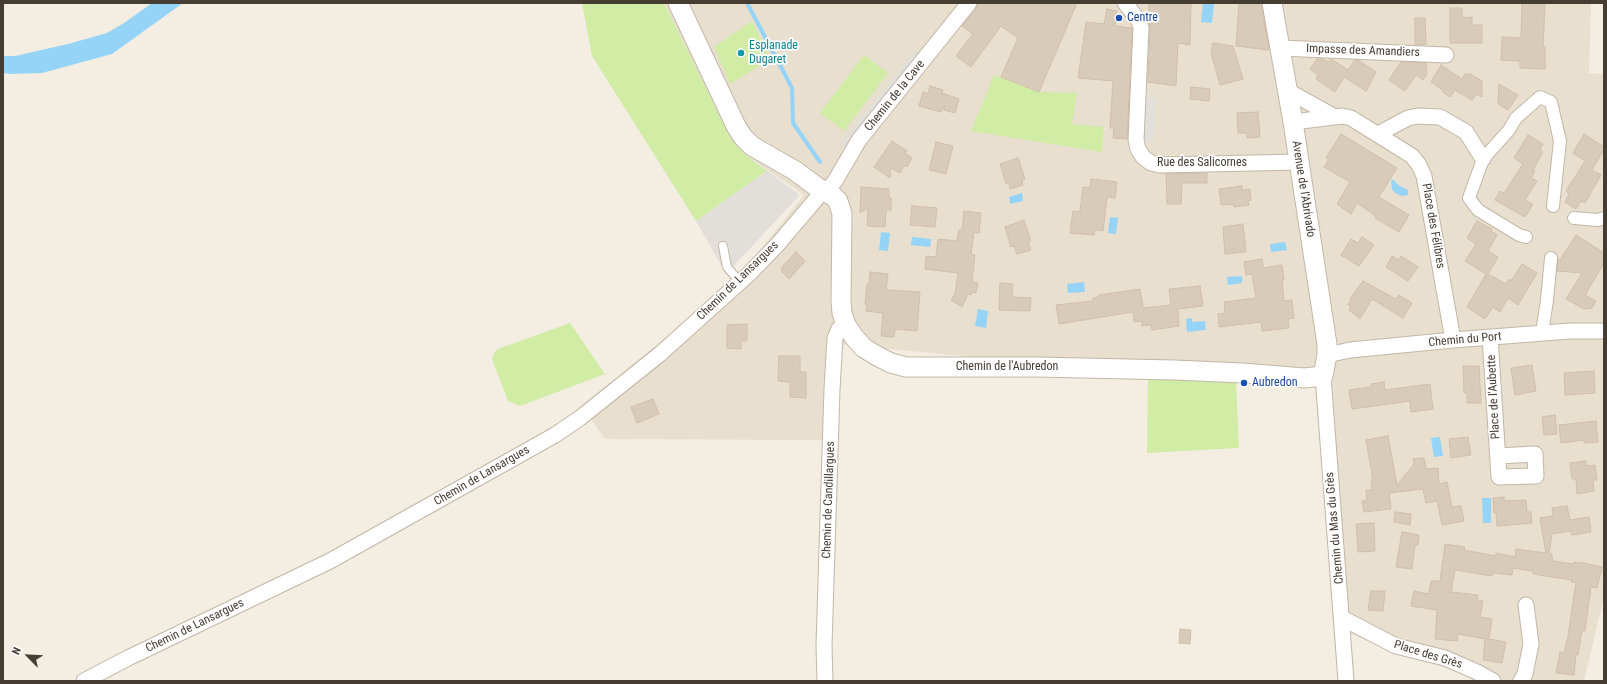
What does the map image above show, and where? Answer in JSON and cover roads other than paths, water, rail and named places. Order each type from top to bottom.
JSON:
[{"type":"street","name":"Chemin de l'Aubredon","points":[[678,3],[736,126],[743,137],[752,146],[794,170],[838,201],[842,214],[841,300],[846,325],[864,348],[881,359],[906,367],[1037,367],[1243,373],[1304,378],[1323,376]]},
{"type":"street","name":"Chemin de la Cave","points":[[825,191],[835,180],[859,140],[969,3]]},
{"type":"street","name":"Rue des Salicornes","points":[[1125,3],[1138,21],[1141,28],[1136,140],[1138,149],[1143,157],[1152,163],[1160,165],[1299,162]]},
{"type":"street","name":"Avenue de l'Abrivado","points":[[1272,3],[1293,122],[1327,355],[1323,376]]},
{"type":"street","name":"Impasse des Amandiers","points":[[1280,48],[1446,55]]},
{"type":"street","name":"Place des Félibres","points":[[1288,91],[1335,117]]},
{"type":"street","points":[[1526,237],[1519,235],[1478,210],[1469,198],[1483,159],[1509,130],[1516,118],[1540,97],[1551,102],[1560,142],[1553,206]]},
{"type":"street","points":[[1378,134],[1408,118],[1418,116],[1440,117],[1466,132],[1483,159]]},
{"type":"street","name":"Place des Félibres","points":[[1293,122],[1335,117],[1351,118],[1412,156],[1420,165],[1424,176],[1453,340]]},
{"type":"street","name":"Chemin de Lansargues","points":[[84,681],[128,658],[330,561],[555,435],[580,418],[660,354],[740,282],[778,244],[825,191]]},
{"type":"street","points":[[1574,218],[1598,220],[1604,218]]},
{"type":"street","points":[[1542,333],[1551,258]]},
{"type":"street","name":"Chemin de Candillargues","points":[[825,681],[824,646],[835,338],[839,329],[846,325]]},
{"type":"street","name":"Chemin du Port","points":[[1327,355],[1350,350],[1453,340],[1570,331],[1604,331]]},
{"type":"street","name":"Place de l'Aubette","points":[[1490,337],[1498,456]]},
{"type":"street","name":"Chemin du Mas du Grès","points":[[1323,376],[1346,681]]},
{"type":"street","points":[[1521,681],[1525,674],[1531,644],[1526,605]]},
{"type":"street","name":"Place des Grès","points":[[1342,618],[1396,646],[1445,658],[1493,681]]},
{"type":"lane","points":[[723,246],[726,267],[740,282]]},
{"type":"water","points":[[152,3],[183,3],[112,54],[42,73],[3,73],[3,56],[15,56],[68,44],[107,33]]},
{"type":"water","points":[[1203,3],[1214,4],[1212,23],[1201,22]]},
{"type":"water","points":[[1391,180],[1394,180],[1398,185],[1408,190],[1408,195],[1402,196],[1395,193],[1392,189]]},
{"type":"water","points":[[1022,193],[1023,201],[1010,204],[1009,197]]},
{"type":"water","points":[[1110,217],[1118,218],[1116,234],[1108,233]]},
{"type":"water","points":[[881,232],[890,233],[888,251],[879,250]]},
{"type":"water","points":[[912,237],[931,239],[930,247],[911,245]]},
{"type":"water","points":[[1285,242],[1287,250],[1271,252],[1270,244]]},
{"type":"water","points":[[1242,276],[1242,283],[1228,285],[1227,277]]},
{"type":"water","points":[[1084,282],[1085,292],[1068,293],[1067,284]]},
{"type":"water","points":[[978,309],[988,311],[986,328],[975,326]]},
{"type":"water","points":[[1192,318],[1192,322],[1205,321],[1206,330],[1187,332],[1186,319]]},
{"type":"water","points":[[1440,437],[1443,456],[1434,457],[1431,438]]},
{"type":"water","points":[[1482,498],[1491,498],[1491,523],[1483,523]]},
{"type":"waterway","points":[[747,3],[792,88],[793,123],[820,162]]},
{"type":"place","name":"Centre","points":[[1119,18]]},
{"type":"place","name":"Esplanade Dugaret","points":[[741,53]]},
{"type":"place","name":"Aubredon","points":[[1244,383]]}]
